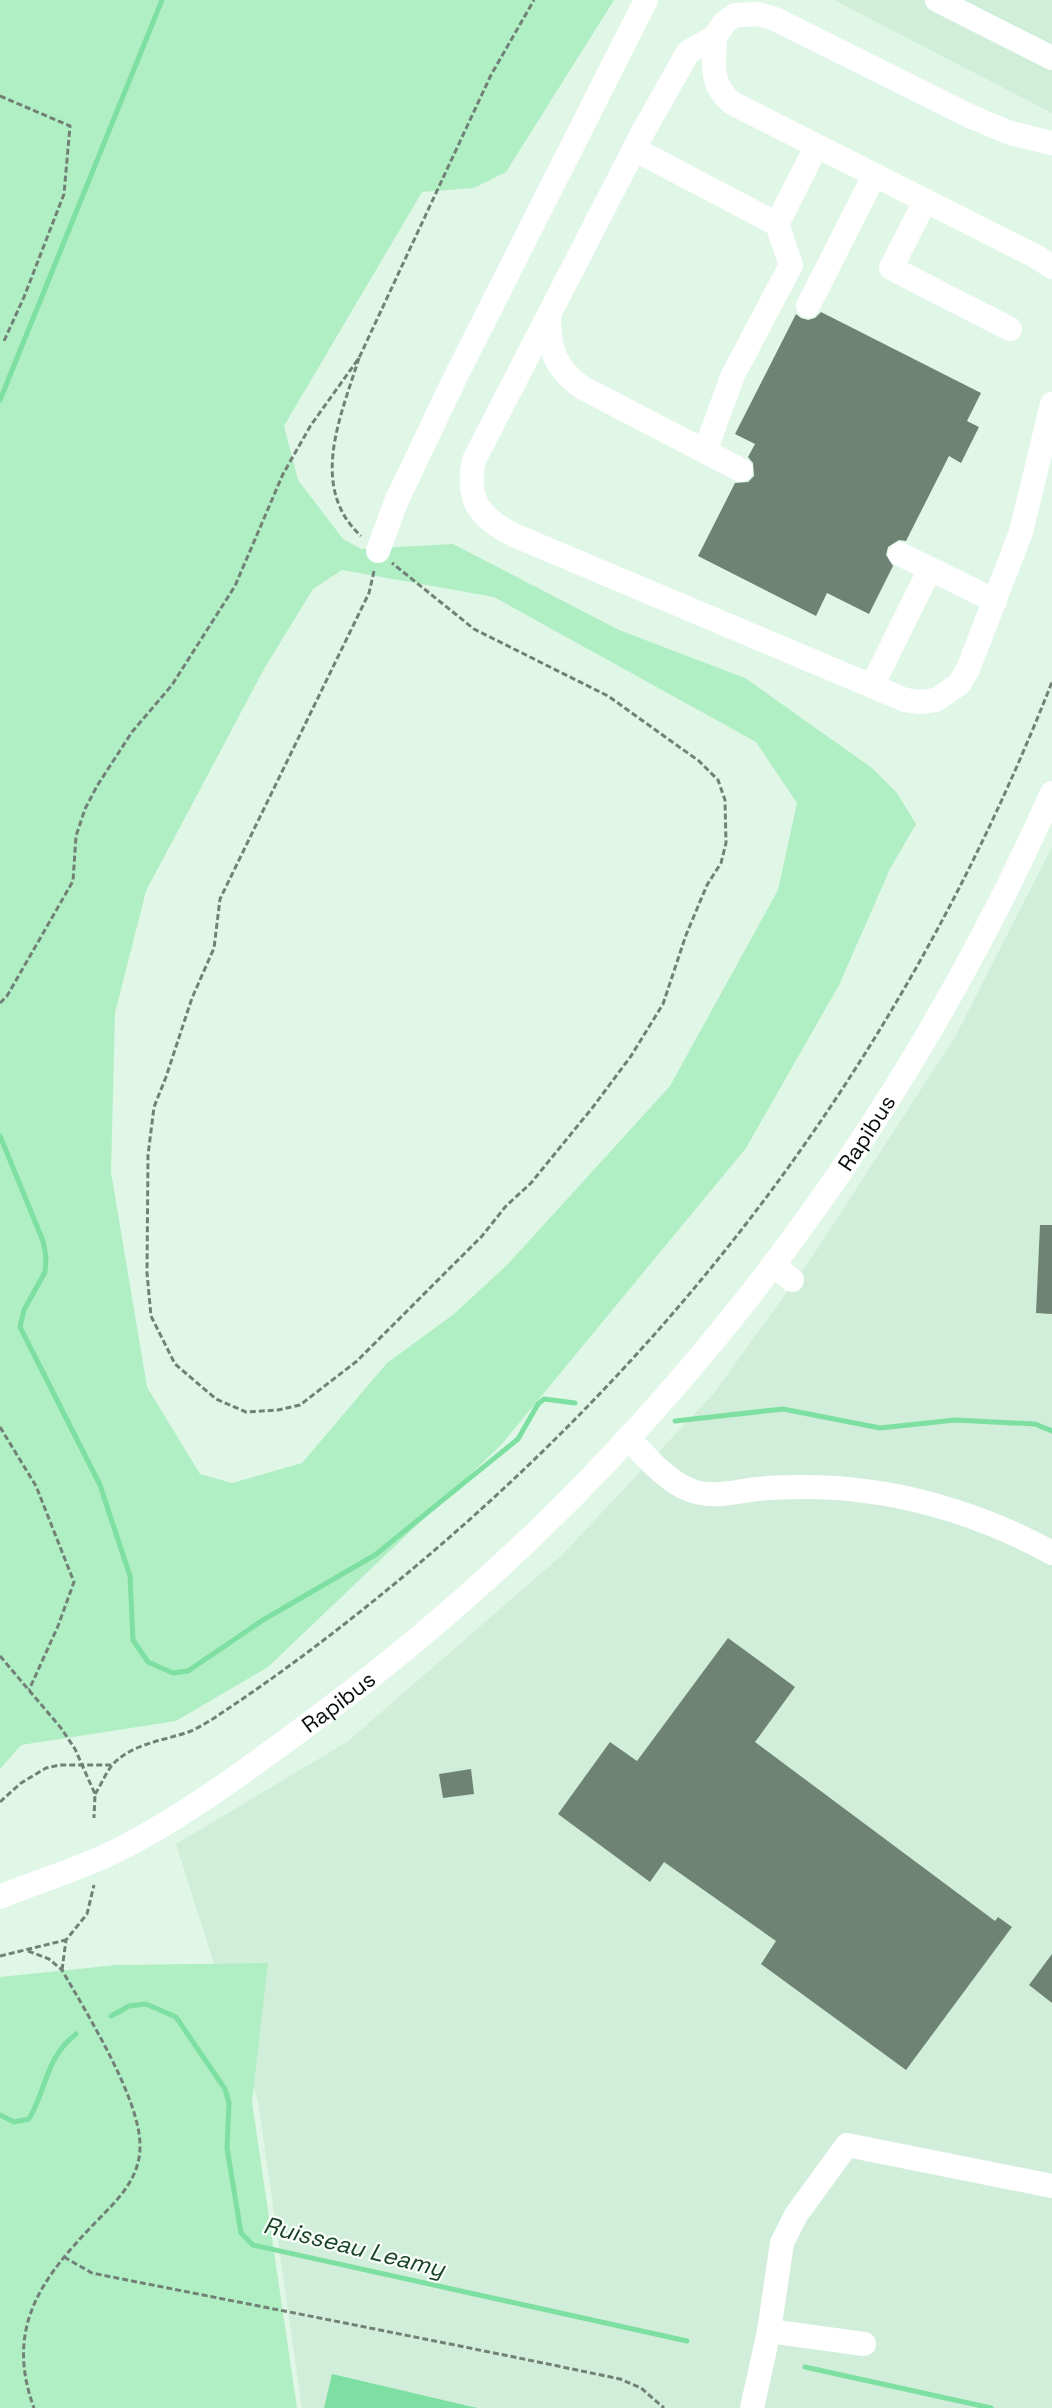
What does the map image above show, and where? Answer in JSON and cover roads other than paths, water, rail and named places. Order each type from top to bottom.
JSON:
[{"type":"lane","points":[[378,551],[396,502],[454,380],[646,0]]},
{"type":"lane","points":[[937,0],[1052,58]]},
{"type":"lane","points":[[1052,143],[1010,133],[972,117],[775,19],[758,14],[735,15],[725,22],[715,37],[688,52],[634,149],[474,460],[470,477],[477,505],[486,518],[516,536],[905,700],[920,702],[936,700],[959,684],[968,669],[995,601],[1021,532],[1052,404]]},
{"type":"lane","points":[[715,37],[715,80],[721,94],[732,103],[1052,267]]},
{"type":"lane","points":[[777,224],[816,147]]},
{"type":"lane","points":[[634,149],[777,224],[791,265],[733,375],[705,451]]},
{"type":"lane","points":[[808,306],[874,176]]},
{"type":"lane","points":[[926,201],[891,268],[1010,329]]},
{"type":"lane","points":[[549,315],[550,343],[554,358],[570,380],[741,470]]},
{"type":"lane","points":[[900,554],[995,601]]},
{"type":"lane","points":[[872,686],[930,568]]},
{"type":"lane","name":"Rapibus","points":[[0,1897],[98,1860],[126,1846],[195,1804],[271,1752],[380,1670],[449,1612],[553,1516],[628,1438],[711,1344],[774,1265],[858,1147],[924,1042],[993,918],[1052,794]]},
{"type":"lane","points":[[774,1265],[792,1280]]},
{"type":"lane","points":[[628,1438],[665,1474],[684,1487],[697,1492],[710,1494],[757,1489],[821,1487],[896,1496],[938,1506],[988,1523],[1052,1553]]},
{"type":"lane","points":[[752,2408],[769,2331],[779,2258],[788,2229],[847,2145],[1052,2186]]},
{"type":"lane","points":[[769,2331],[864,2344]]},
{"type":"waterway","points":[[0,400],[162,0]]},
{"type":"waterway","points":[[0,1136],[43,1241],[46,1257],[45,1272],[24,1310],[20,1327],[100,1485],[130,1576],[133,1640],[148,1662],[173,1673],[188,1671],[263,1620],[375,1555],[518,1439],[538,1404],[544,1399],[575,1403]]},
{"type":"waterway","points":[[675,1421],[783,1409],[880,1428],[955,1420],[1035,1424],[1052,1431]]},
{"type":"waterway","name":"Ruisseau Leamy","points":[[111,2016],[129,2006],[146,2004],[176,2017],[225,2089],[229,2103],[227,2148],[241,2233],[253,2245],[687,2341]]},
{"type":"waterway","name":"Ruisseau Leamy","points":[[0,2115],[14,2122],[29,2119],[58,2053],[76,2034]]},
{"type":"waterway","name":"Ruisseau Leamy","points":[[805,2367],[991,2408]]}]
